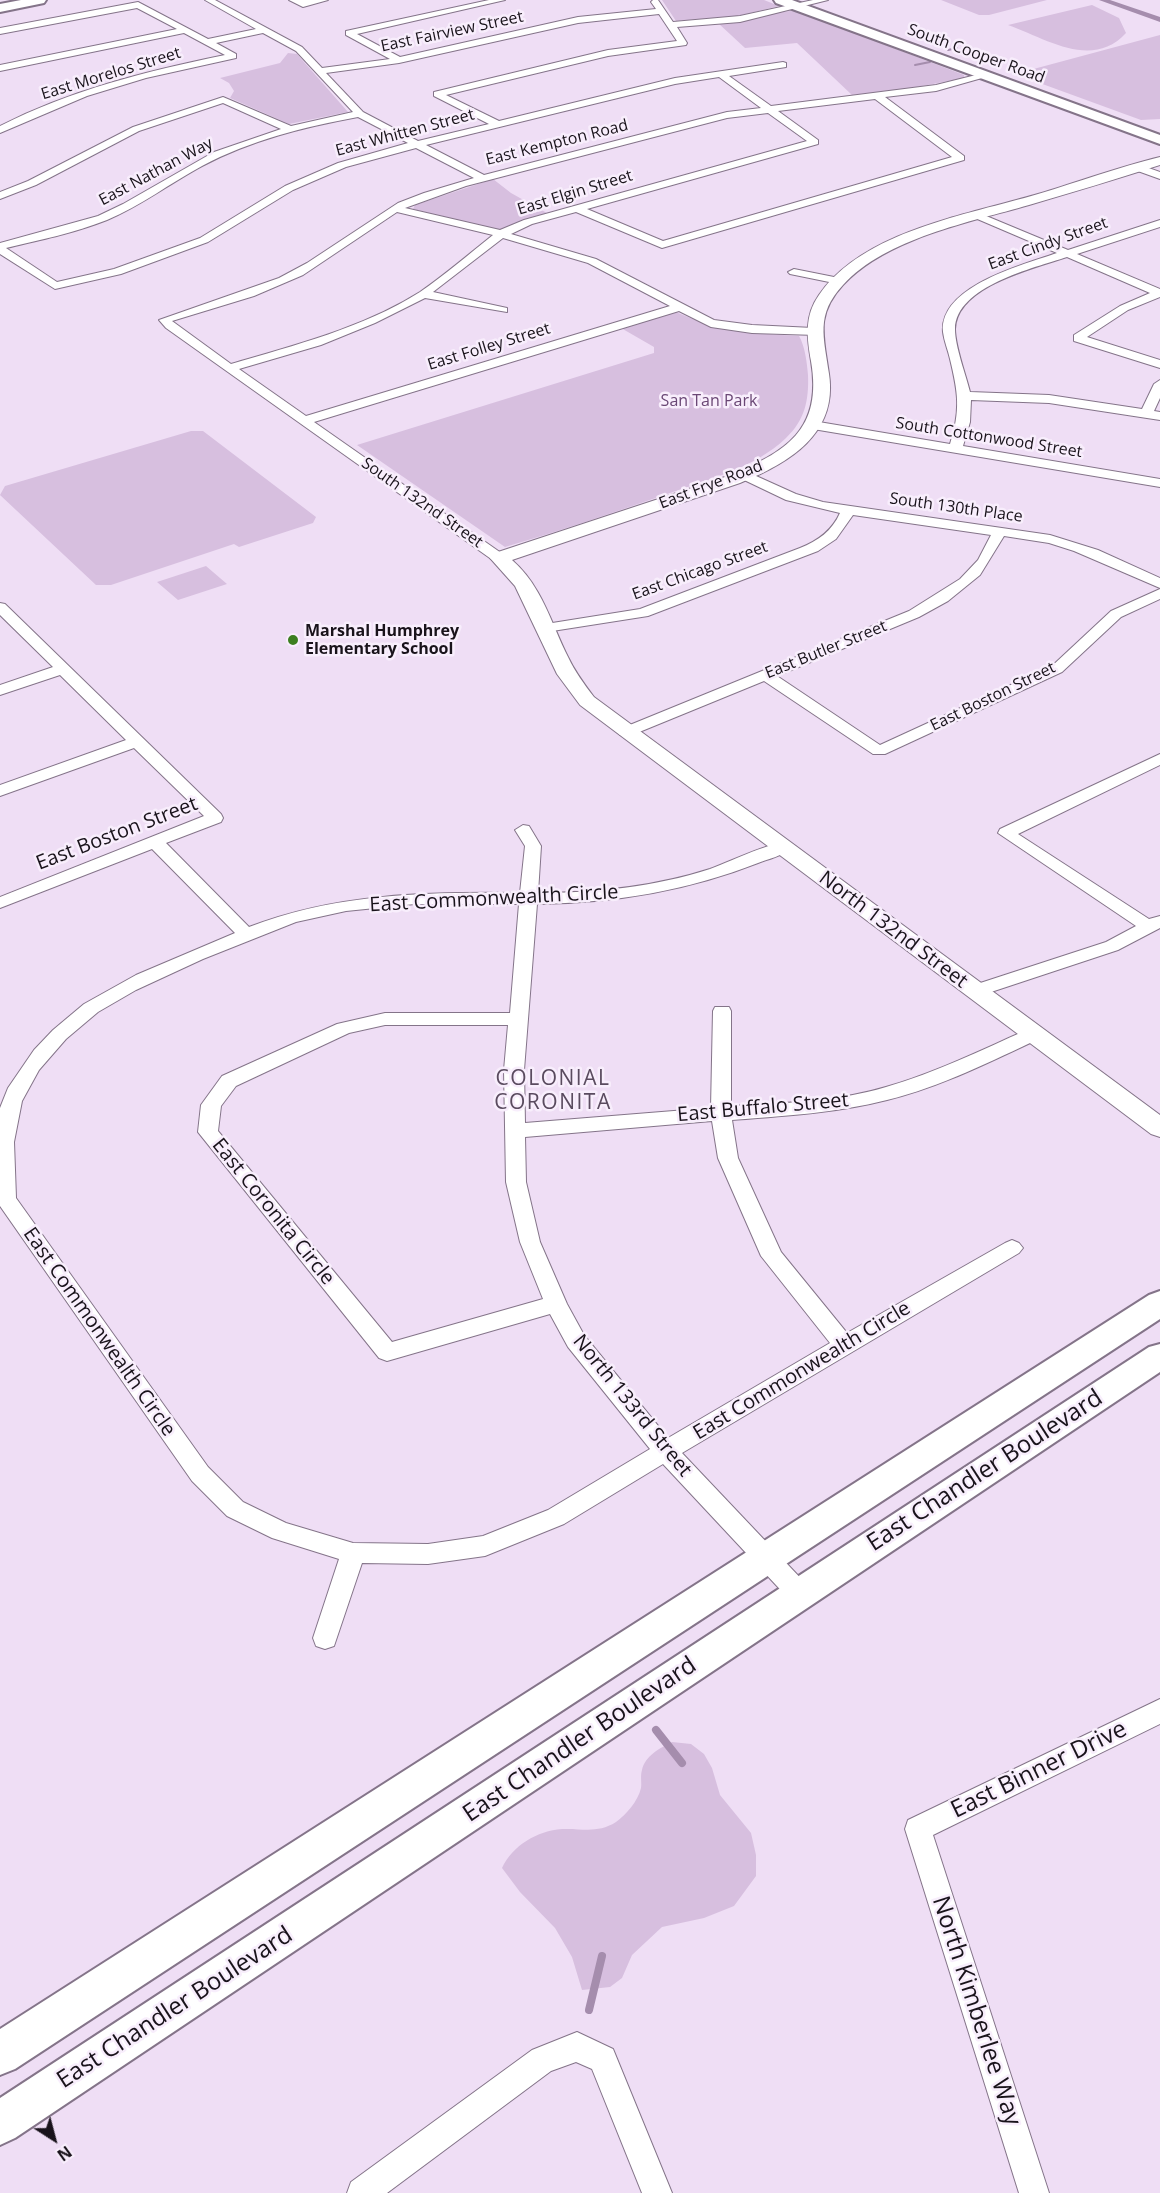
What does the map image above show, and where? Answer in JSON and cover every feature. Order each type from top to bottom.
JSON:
[{"type":"main road","points":[[0,1],[7,0]]},
{"type":"main road","points":[[0,8],[40,0]]},
{"type":"main road","name":"South Cooper Road","points":[[780,0],[809,2],[991,74],[1147,130],[1160,140]]},
{"type":"main road","points":[[0,2054],[1160,1303]]},
{"type":"main road","name":"East Chandler Boulevard","points":[[0,2123],[1160,1356]]},
{"type":"street","points":[[209,0],[299,49],[360,114],[482,178]]},
{"type":"street","points":[[293,0],[303,4],[324,0]]},
{"type":"street","points":[[399,60],[349,33],[501,0]]},
{"type":"street","points":[[497,124],[437,94],[608,53],[683,43],[654,0]]},
{"type":"street","points":[[672,25],[740,19],[809,2]]},
{"type":"street","points":[[0,31],[138,5],[208,42],[266,30]]},
{"type":"street","name":"East Fairview Street","points":[[320,71],[399,60],[578,20],[663,11]]},
{"type":"street","points":[[0,68],[186,30]]},
{"type":"street","name":"East Morelos Street","points":[[2,128],[104,88],[233,56],[208,42]]},
{"type":"street","name":"East Whitten Street","points":[[0,248],[56,286],[117,272],[204,240],[289,188],[342,165],[415,144],[675,81],[783,65]]},
{"type":"street","points":[[720,74],[770,108]]},
{"type":"street","name":"East Kempton Road","points":[[165,320],[237,298],[296,274],[322,260],[396,209],[431,193],[727,115],[936,88],[991,74]]},
{"type":"street","points":[[576,208],[662,244],[960,158],[877,96]]},
{"type":"street","points":[[0,195],[32,183],[136,129],[223,100],[290,129]]},
{"type":"street","name":"East Elgin Street","points":[[230,368],[317,342],[370,321],[424,294],[501,234],[528,222],[815,142],[770,108]]},
{"type":"street","name":"East Nathan Way","points":[[0,248],[104,217],[138,200],[200,162],[242,144],[290,129],[360,114]]},
{"type":"street","name":"East Frye Road","points":[[499,558],[633,515],[745,475],[805,437],[820,411],[823,396],[813,332],[822,303],[839,280],[861,262],[888,247],[979,216],[1160,161]]},
{"type":"street","points":[[1139,168],[1160,176]]},
{"type":"street","points":[[396,209],[501,234],[592,261],[711,323],[752,329],[813,332]]},
{"type":"street","points":[[979,216],[1160,293]]},
{"type":"street","name":"East Cindy Street","points":[[955,450],[964,422],[965,396],[949,331],[951,317],[962,302],[980,287],[1005,274],[1160,223]]},
{"type":"street","points":[[794,272],[839,280]]},
{"type":"street","points":[[1160,293],[1124,308],[1078,338],[1160,363]]},
{"type":"street","points":[[424,294],[503,310]]},
{"type":"street","name":"East Folley Street","points":[[306,420],[682,306]]},
{"type":"street","name":"South 132nd Street","points":[[165,320],[170,326],[511,567],[530,589],[567,674],[587,701],[626,732]]},
{"type":"street","points":[[1146,415],[1160,384]]},
{"type":"street","points":[[965,396],[1049,399],[1160,416]]},
{"type":"street","name":"South Cottonwood Street","points":[[813,425],[1160,483]]},
{"type":"street","name":"South 130th Place","points":[[745,475],[791,497],[822,506],[999,532],[1076,546],[1113,560],[1160,584]]},
{"type":"street","name":"East Chicago Street","points":[[546,628],[643,613],[820,546],[833,536],[848,510]]},
{"type":"street","name":"East Butler Street","points":[[626,732],[914,614],[977,573],[987,559],[999,532]]},
{"type":"street","name":"East Boston Street","points":[[766,675],[879,751],[1057,669],[1116,614],[1160,593]]},
{"type":"street","points":[[0,607],[138,741],[0,791]]},
{"type":"street","points":[[0,690],[63,669]]},
{"type":"street","name":"North 132nd Street","points":[[626,732],[1160,1128]]},
{"type":"street","name":"East Boston Street","points":[[0,903],[215,818],[138,741]]},
{"type":"street","points":[[1154,924],[1006,833],[1160,759]]},
{"type":"street","name":"North 133rd Street","points":[[523,830],[533,846],[514,1070],[517,1131],[516,1182],[530,1242],[556,1304],[582,1349],[666,1452],[764,1558],[800,1593]]},
{"type":"street","points":[[155,842],[247,934]]},
{"type":"street","name":"East Commonwealth Circle","points":[[782,847],[700,880],[609,895],[529,899],[461,897],[388,901],[320,910],[247,934],[159,971],[92,1008],[55,1038],[9,1087],[3,1126],[2,1161],[6,1199],[200,1474],[235,1509],[280,1531],[353,1553],[428,1554],[485,1546],[556,1517],[844,1345],[1012,1248]]},
{"type":"street","points":[[975,991],[1112,946],[1154,924]]},
{"type":"street","points":[[722,1011],[721,1113],[728,1158],[772,1256],[844,1345]]},
{"type":"street","name":"East Coronita Circle","points":[[519,1019],[385,1019],[344,1028],[229,1081],[211,1106],[208,1132],[387,1352],[556,1304]]},
{"type":"street","name":"East Buffalo Street","points":[[517,1131],[721,1113],[820,1107],[886,1094],[939,1077],[1034,1034]]},
{"type":"street","points":[[325,1638],[353,1553]]},
{"type":"street","name":"East Binner Drive","points":[[918,1829],[1160,1711]]},
{"type":"street","name":"North Kimberlee Way","points":[[918,1829],[1034,2193]]},
{"type":"street","points":[[362,2193],[542,2060],[577,2047],[603,2059],[657,2193]]},
{"type":"green space","points":[[662,0],[764,0],[779,6],[738,16],[676,21]]},
{"type":"green space","points":[[941,0],[1047,0],[989,15],[979,15]]},
{"type":"green space","points":[[1092,5],[1119,18],[1126,33],[1113,44],[1099,49],[1069,48],[1008,25]]},
{"type":"green space","points":[[795,10],[964,75],[964,78],[912,88],[852,95],[797,43],[745,48],[718,23]]},
{"type":"green space","points":[[1160,35],[1160,119],[1141,120],[1015,74]]},
{"type":"green space","points":[[288,53],[297,54],[348,112],[289,124],[230,98],[234,91],[229,83],[220,78],[280,63]]},
{"type":"green space","points":[[493,179],[511,193],[547,213],[499,231],[413,209],[415,205]]},
{"type":"green space","name":"San Tan Park","points":[[676,312],[722,328],[799,336],[803,345],[808,370],[808,393],[798,424],[774,448],[730,472],[505,547],[357,445],[654,353],[654,347],[621,328]]},
{"type":"green space","points":[[191,431],[203,431],[316,517],[313,523],[239,547],[234,544],[111,585],[96,585],[0,495],[5,486]]},
{"type":"green space","points":[[206,566],[227,584],[178,600],[157,582]]},
{"type":"green space","points":[[672,1742],[691,1744],[704,1754],[712,1768],[720,1795],[751,1833],[756,1855],[756,1876],[734,1906],[704,1918],[662,1927],[632,1955],[622,1978],[610,1987],[582,1990],[572,1957],[555,1928],[520,1892],[502,1868],[512,1852],[535,1836],[553,1830],[602,1828],[616,1822],[628,1812],[637,1798],[641,1788],[641,1772],[646,1761],[658,1750]]},
{"type":"waterway","points":[[1103,0],[1160,20]]},
{"type":"waterway","points":[[948,50],[957,48]]},
{"type":"waterway","points":[[915,65],[930,62]]},
{"type":"waterway","points":[[656,1730],[682,1763]]},
{"type":"waterway","points":[[589,2010],[602,1956]]},
{"type":"place","name":"Marshal Humphrey Elementary School","points":[[293,640]]},
{"type":"district","name":"COLONIAL CORONITA","points":[[553,1091]]}]
